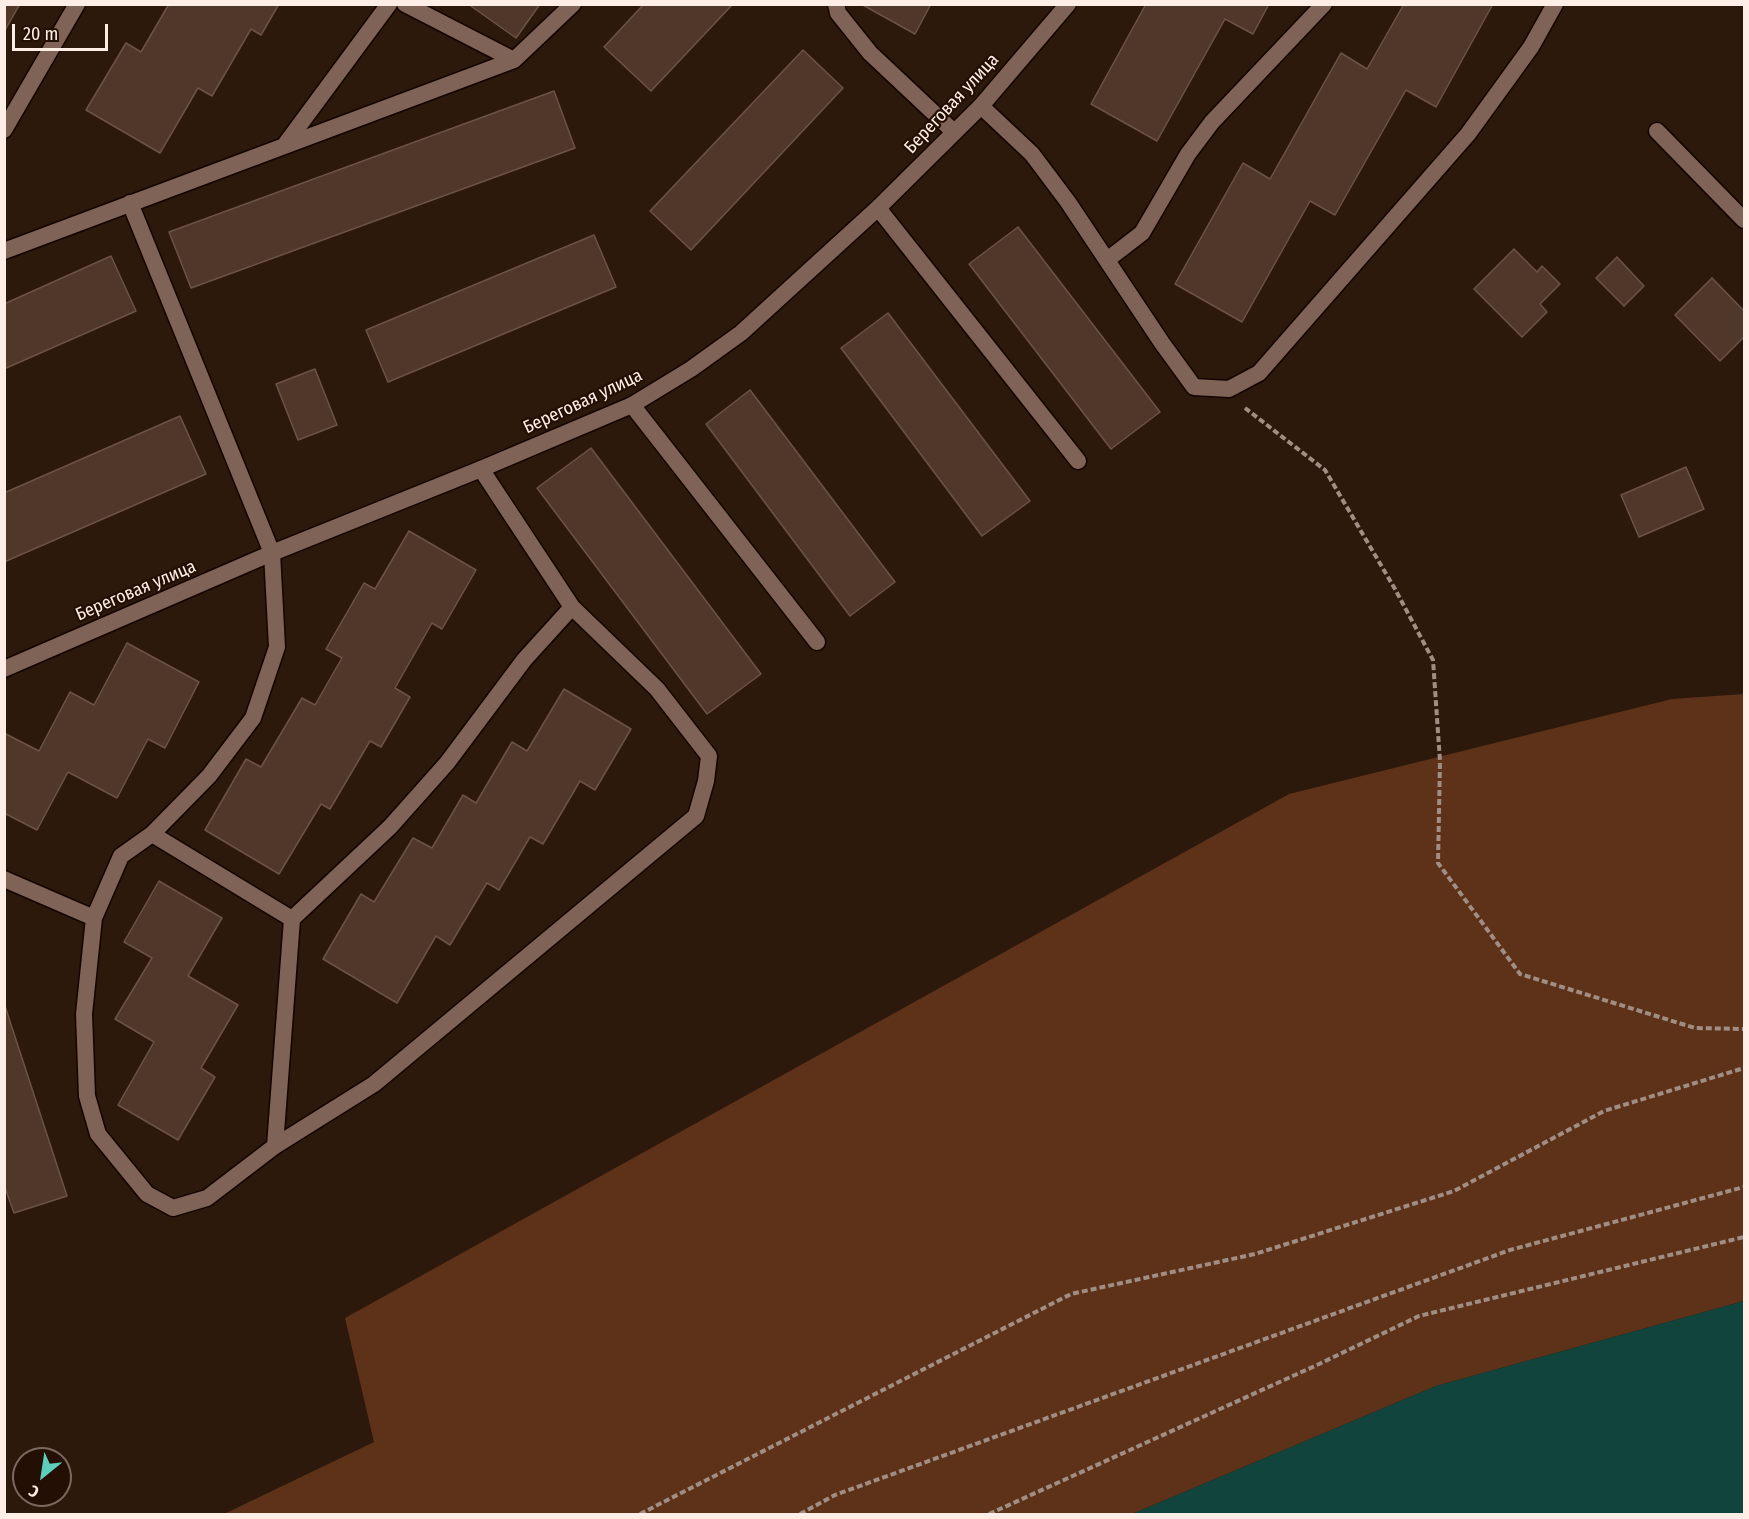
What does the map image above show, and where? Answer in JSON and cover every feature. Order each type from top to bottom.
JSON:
[{"type":"street","points":[[4,130],[77,4]]},
{"type":"street","points":[[283,146],[389,4]]},
{"type":"street","points":[[405,4],[514,60]]},
{"type":"street","points":[[4,251],[514,60],[573,4]]},
{"type":"street","points":[[836,4],[838,12],[870,53],[954,132]]},
{"type":"street","name":"Береговая улица","points":[[4,669],[272,553],[632,405],[691,369],[741,333],[878,208],[981,106],[1068,4]]},
{"type":"street","points":[[1107,260],[1142,233],[1188,154],[1212,122],[1324,4]]},
{"type":"street","points":[[981,106],[1032,154],[1068,202],[1194,387],[1229,389],[1259,373],[1468,134],[1531,47],[1555,4]]},
{"type":"street","points":[[1657,131],[1744,220]]},
{"type":"street","points":[[130,203],[272,553],[278,647],[253,718],[209,776],[152,834],[121,856],[94,918],[84,1014],[87,1096],[98,1134],[147,1194],[173,1208],[207,1198],[275,1146],[374,1084],[696,816],[706,781],[709,756],[657,689],[572,608],[481,469]]},
{"type":"street","points":[[878,208],[1078,460]]},
{"type":"street","points":[[632,405],[817,642]]},
{"type":"street","points":[[275,1146],[292,919],[390,827],[447,763],[524,660],[572,608]]},
{"type":"street","points":[[152,834],[292,919]]},
{"type":"street","points":[[4,879],[94,918]]},
{"type":"path","points":[[1229,389],[1249,412],[1325,470],[1395,589],[1433,660],[1440,761],[1438,863],[1520,974],[1695,1028],[1744,1029]]},
{"type":"path","points":[[640,1515],[1071,1294],[1255,1254],[1454,1191],[1604,1111],[1744,1068]]},
{"type":"path","points":[[800,1515],[835,1495],[1510,1250],[1744,1187]]},
{"type":"path","points":[[989,1515],[1419,1316],[1744,1237]]},
{"type":"shaded area","points":[[1744,694],[1744,1301],[1436,1386],[1132,1514],[224,1514],[374,1442],[345,1318],[1289,794],[1672,699]]},
{"type":"water","points":[[1744,1301],[1744,1514],[1132,1514],[1436,1386]]},
{"type":"building","points":[[4,4],[20,4],[4,32]]},
{"type":"building","points":[[169,4],[279,4],[261,35],[251,29],[212,96],[198,88],[160,153],[86,110],[126,43],[141,52]]},
{"type":"building","points":[[468,4],[540,4],[516,38]]},
{"type":"building","points":[[644,4],[733,4],[651,91],[604,47]]},
{"type":"building","points":[[861,4],[931,4],[915,34]]},
{"type":"building","points":[[1146,4],[1269,4],[1253,34],[1225,19],[1157,141],[1091,104]]},
{"type":"building","points":[[1404,4],[1493,4],[1436,107],[1406,90],[1335,215],[1310,201],[1242,322],[1175,284],[1243,163],[1270,179],[1341,53],[1367,69]]},
{"type":"building","points":[[803,50],[843,88],[691,250],[650,211]]},
{"type":"building","points":[[554,91],[575,148],[191,288],[169,232]]},
{"type":"building","points":[[1018,227],[1160,412],[1111,449],[969,264]]},
{"type":"building","points":[[594,235],[616,287],[388,382],[366,330]]},
{"type":"building","points":[[1514,249],[1537,272],[1542,266],[1560,284],[1540,304],[1547,312],[1522,337],[1474,289]]},
{"type":"building","points":[[111,256],[136,311],[4,369],[4,304]]},
{"type":"building","points":[[1617,257],[1644,286],[1624,306],[1596,278]]},
{"type":"building","points":[[1712,278],[1744,311],[1744,337],[1720,361],[1675,315]]},
{"type":"building","points":[[888,313],[1030,501],[982,536],[841,348]]},
{"type":"building","points":[[315,369],[337,425],[298,440],[276,384]]},
{"type":"building","points":[[750,390],[895,582],[850,616],[706,424]]},
{"type":"building","points":[[180,416],[206,474],[4,562],[4,493]]},
{"type":"building","points":[[591,448],[761,674],[707,714],[537,488]]},
{"type":"building","points":[[1686,467],[1704,509],[1639,537],[1621,495]]},
{"type":"building","points":[[409,531],[476,570],[442,629],[432,623],[395,688],[410,697],[381,747],[370,741],[330,809],[321,804],[279,874],[205,830],[246,759],[261,767],[302,698],[315,705],[342,658],[326,649],[364,583],[375,589]]},
{"type":"building","points":[[127,643],[199,682],[165,748],[148,739],[117,798],[68,772],[37,830],[4,813],[4,733],[39,751],[70,692],[94,705]]},
{"type":"building","points":[[564,689],[631,729],[595,790],[580,781],[543,844],[530,837],[499,890],[487,883],[450,945],[436,936],[397,1003],[323,959],[361,894],[374,902],[413,838],[432,848],[463,795],[476,803],[512,742],[527,751]]},
{"type":"building","points":[[159,881],[222,918],[188,976],[238,1005],[201,1068],[215,1077],[178,1140],[118,1105],[154,1042],[115,1019],[152,958],[124,942]]},
{"type":"building","points":[[4,1003],[67,1196],[14,1213],[4,1185]]}]
